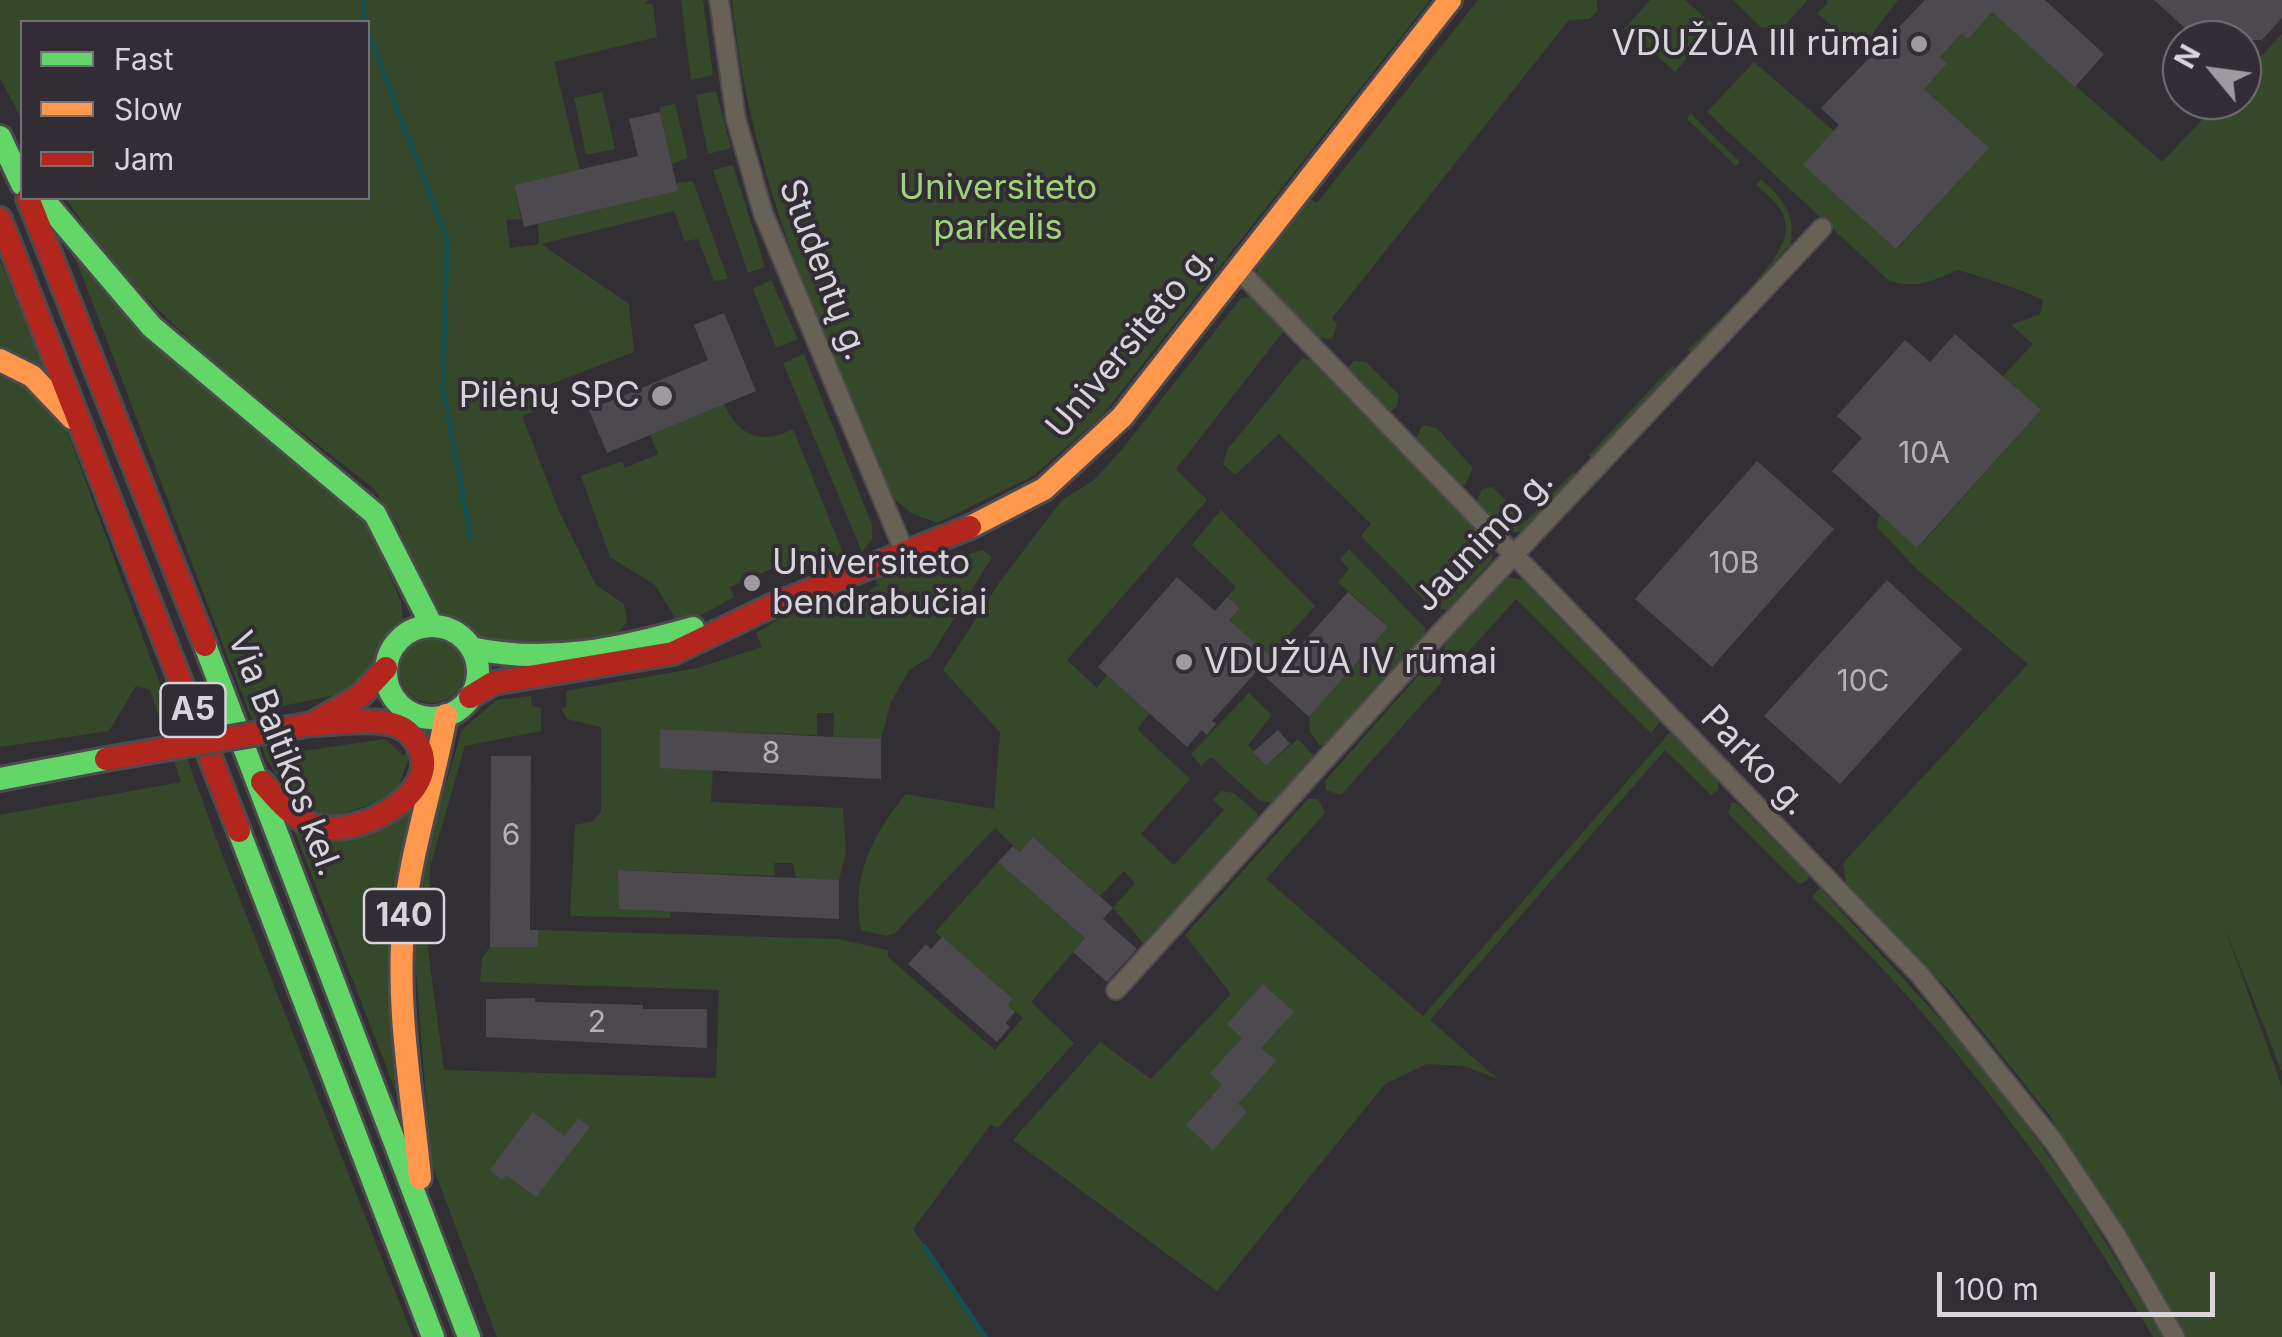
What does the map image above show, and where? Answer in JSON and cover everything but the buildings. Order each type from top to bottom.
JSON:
[{"type":"main road","name":"Universiteto g.","points":[[470,697],[494,683],[652,659],[1018,505],[1068,472],[1122,417],[1450,0]]},
{"type":"main road","points":[[0,137],[17,167]]},
{"type":"main road","name":"Via Baltikos kel.","points":[[29,200],[68,288],[470,1337]]},
{"type":"main road","points":[[44,200],[152,327],[374,514],[395,548],[411,593],[432,626]]},
{"type":"main road","name":"Via Baltikos kel.","points":[[0,219],[89,438],[433,1337]]},
{"type":"main road","points":[[0,360],[41,384],[89,438]]},
{"type":"main road","name":"Universiteto g.","points":[[471,648],[505,658],[546,657],[669,634],[771,606]]},
{"type":"main road","points":[[432,626],[454,632],[471,648],[478,673],[470,697],[446,715],[417,716],[394,698],[386,668],[389,655],[406,634],[432,626]]},
{"type":"main road","points":[[312,724],[360,696],[386,668]]},
{"type":"main road","points":[[0,779],[388,707],[404,708]]},
{"type":"main road","name":"140","points":[[424,1219],[403,924],[409,872],[439,763],[446,715]]},
{"type":"main road","points":[[254,774],[299,818],[318,828],[351,832],[376,824],[399,806],[416,782],[420,759],[409,733],[373,722],[312,724]]},
{"type":"street","name":"Studentų g.","points":[[718,0],[736,119],[763,213],[905,552]]},
{"type":"street","name":"Jaunimo g.","points":[[1116,990],[1822,228]]},
{"type":"street","name":"Parko g.","points":[[1238,268],[1920,975],[1974,1038],[2096,1204],[2175,1337]]},
{"type":"green space","points":[[0,0],[648,0],[645,4],[653,4],[657,37],[554,62],[580,170],[514,185],[521,219],[506,220],[510,248],[539,244],[538,224],[677,191],[676,183],[693,181],[728,279],[714,281],[698,239],[685,241],[674,211],[541,244],[629,304],[634,352],[546,386],[552,404],[522,416],[559,511],[596,585],[624,604],[627,622],[618,633],[563,641],[483,640],[431,607],[398,525],[374,489],[249,390],[169,320],[131,282],[67,200],[370,200],[370,20],[20,20],[20,116],[0,78]]},
{"type":"green space","points":[[681,0],[703,0],[713,75],[691,80]]},
{"type":"green space","name":"Universiteto parkelis","points":[[732,0],[1430,0],[1101,417],[1033,476],[937,523],[911,513],[894,499],[816,317],[772,193],[755,130]]},
{"type":"green space","points":[[1478,0],[1597,0],[1597,12],[1589,19],[1569,20],[1332,318],[1337,325],[1332,339],[1319,338],[1257,273],[1259,263],[1311,199],[1317,203]]},
{"type":"green space","points":[[1650,0],[1685,0],[1715,26],[1675,72],[1625,28]]},
{"type":"green space","points":[[1733,0],[1808,0],[1786,24],[1762,28]]},
{"type":"green space","points":[[1826,0],[1898,0],[1870,37],[1849,41],[1817,13],[1828,3]]},
{"type":"green space","points":[[1992,12],[2162,162],[2202,120],[2262,120],[2262,56],[2282,34],[2282,1072],[2223,923],[2282,1087],[2282,1337],[2184,1337],[2050,1116],[1949,990],[1847,887],[1843,863],[2028,664],[1918,570],[1876,526],[1880,514],[1918,548],[2040,411],[2003,376],[2033,344],[2011,325],[2040,314],[2043,300],[1958,270],[1915,284],[1888,280],[1707,112],[1754,62],[1834,131],[1804,165],[1897,249],[1988,148],[1924,89],[1940,57],[1962,33],[1968,38]]},
{"type":"green space","points":[[716,91],[731,148],[708,154],[696,95]]},
{"type":"green space","points":[[602,92],[615,149],[586,155],[574,98]]},
{"type":"green space","points":[[675,104],[688,158],[672,164],[659,107]]},
{"type":"green space","points":[[1690,113],[1740,162],[1736,166],[1687,119]]},
{"type":"green space","points":[[733,165],[765,267],[748,273],[713,170]]},
{"type":"green space","points":[[1761,179],[1786,207],[1791,244],[1693,352],[1687,351],[1761,276],[1783,243],[1783,215],[1756,185]]},
{"type":"green space","points":[[75,257],[367,522],[401,602],[403,619],[361,684],[341,694],[258,711],[275,755],[385,739],[403,755],[411,752],[395,796],[327,819],[284,789],[266,757]]},
{"type":"green space","points":[[0,260],[45,370],[222,854],[413,1337],[0,1337],[0,815],[181,782],[150,690],[136,686],[109,731],[0,747]]},
{"type":"green space","points":[[771,280],[798,339],[776,348],[753,289]]},
{"type":"green space","points":[[1250,297],[1286,328],[1176,469],[1207,500],[1067,660],[1097,688],[1107,675],[1150,713],[1137,729],[1190,779],[1141,834],[1174,865],[1224,810],[1213,800],[1221,791],[1234,793],[1257,813],[1257,825],[1146,946],[1113,908],[1135,883],[1124,871],[1100,896],[1034,838],[1020,852],[995,828],[895,933],[887,936],[861,930],[859,891],[867,857],[883,825],[906,794],[994,809],[1000,732],[943,670],[1001,580],[1062,500],[1094,480],[1120,452],[1241,298]]},
{"type":"green space","points":[[804,354],[872,525],[872,539],[862,552],[783,363]]},
{"type":"green space","points":[[1302,358],[1316,361],[1492,546],[1492,560],[1447,610],[1431,607],[1361,536],[1371,524],[1279,434],[1235,475],[1223,464],[1227,450]]},
{"type":"green space","points":[[1354,361],[1366,362],[1399,395],[1397,406],[1390,412],[1348,368]]},
{"type":"green space","points":[[1673,365],[1673,373],[1592,459],[1589,455]]},
{"type":"green space","points":[[724,404],[736,423],[752,434],[771,437],[793,429],[844,555],[783,571],[780,565],[730,587],[734,597],[690,621],[677,621],[655,585],[610,557],[581,476],[622,461],[625,468],[658,454],[650,435]]},
{"type":"green space","points":[[1422,425],[1437,428],[1473,468],[1465,485],[1458,485],[1416,440]]},
{"type":"green space","points":[[1573,472],[1577,476],[1526,531],[1503,529],[1476,502],[1482,489],[1492,487],[1526,521]]},
{"type":"green space","points":[[1221,510],[1315,606],[1270,656],[1229,620],[1240,608],[1227,597],[1236,587],[1192,545]]},
{"type":"green space","points":[[1349,549],[1426,629],[1422,641],[1327,744],[1320,745],[1310,732],[1309,717],[1388,627],[1338,582],[1349,569],[1340,559]]},
{"type":"green space","points":[[983,550],[992,557],[930,657],[909,670],[891,702],[881,739],[833,740],[834,713],[817,713],[817,735],[660,730],[713,768],[711,802],[843,808],[846,852],[839,880],[796,880],[793,863],[774,863],[775,876],[619,870],[619,908],[672,908],[670,918],[570,916],[575,825],[593,821],[601,812],[601,727],[567,719],[561,708],[567,707],[566,691],[697,668],[762,647],[756,633],[796,609],[851,587],[859,596],[877,586],[876,578]]},
{"type":"green space","points":[[1508,577],[1523,580],[1660,722],[1651,733],[1516,599],[1461,660],[1444,655],[1445,644]]},
{"type":"green space","points":[[432,639],[455,648],[464,671],[455,694],[432,703],[409,694],[400,671],[409,648]]},
{"type":"green space","points":[[1431,661],[1438,661],[1443,673],[1441,683],[1341,795],[1326,790],[1325,781]]},
{"type":"green space","points":[[1249,693],[1272,715],[1248,745],[1266,766],[1298,739],[1313,755],[1313,764],[1277,804],[1259,800],[1211,757],[1201,766],[1191,754]]},
{"type":"green space","points":[[531,696],[532,706],[541,708],[541,731],[465,746],[430,867],[428,950],[444,1070],[716,1078],[719,990],[480,982],[482,958],[490,947],[538,947],[538,930],[838,939],[888,950],[888,957],[995,1050],[1023,1018],[1008,1005],[1013,999],[935,932],[998,862],[1085,938],[1031,1002],[1074,1043],[998,1128],[991,1124],[913,1229],[985,1337],[497,1337],[431,1162],[414,946],[417,881],[462,730],[496,700]]},
{"type":"green space","points":[[1670,732],[1718,781],[1718,790],[1711,795],[1665,750],[1430,1020],[1498,1079],[1464,1066],[1427,1064],[1385,1084],[1217,1291],[1013,1140],[1100,1042],[1151,1079],[1231,994],[1185,935],[1308,799],[1318,799],[1325,813],[1266,879],[1423,1016]]},
{"type":"green space","points":[[420,801],[400,1102],[293,827]]},
{"type":"green space","points":[[1731,803],[1737,803],[1809,875],[1807,881],[1799,884],[1728,813]]},
{"type":"green space","points":[[1820,888],[1989,1072],[2078,1197],[2163,1337],[2153,1337],[2079,1218],[1998,1105],[1909,998],[1812,897]]},
{"type":"waterway","points":[[363,0],[364,20]]},
{"type":"waterway","points":[[370,37],[447,239],[443,388],[471,539]]},
{"type":"waterway","points":[[924,1246],[985,1337]]},
{"type":"traffic: fast","points":[[0,137],[20,180]]},
{"type":"traffic: fast","points":[[44,200],[152,327],[375,514],[432,626]]},
{"type":"traffic: fast","points":[[432,626],[449,630],[464,640],[474,655],[478,672],[474,689],[464,704],[449,714],[432,718],[415,714],[400,704],[390,689],[386,672],[390,655],[400,640],[415,630],[432,626]]},
{"type":"traffic: fast","points":[[471,648],[555,655],[638,642],[693,628]]},
{"type":"traffic: fast","points":[[205,645],[469,1337]]},
{"type":"traffic: fast","points":[[0,779],[106,759]]},
{"type":"traffic: fast","points":[[239,831],[433,1337]]},
{"type":"traffic: slow","points":[[970,527],[1044,489],[1122,417],[1450,0]]},
{"type":"traffic: slow","points":[[0,360],[32,376],[72,418]]},
{"type":"traffic: slow","points":[[420,1178],[403,1016],[402,951],[412,867],[446,715]]},
{"type":"traffic: jam","points":[[29,200],[205,645]]},
{"type":"traffic: jam","points":[[0,219],[239,831]]},
{"type":"traffic: jam","points":[[470,697],[493,683],[673,653],[771,606],[970,527]]},
{"type":"traffic: jam","points":[[312,724],[360,696],[386,668]]},
{"type":"traffic: jam","points":[[262,782],[300,819],[315,826],[335,828],[378,816],[413,789],[422,772],[422,753],[410,734],[401,728],[377,722],[312,724]]},
{"type":"traffic: jam","points":[[106,759],[312,724]]},
{"type":"place","name":"VDUŽŪA III rūmai","points":[[1919,44]]},
{"type":"place","name":"Pilėnų SPC","points":[[662,396]]},
{"type":"place","name":"Universiteto bendrabučiai","points":[[752,583]]},
{"type":"place","name":"VDUŽŪA IV rūmai","points":[[1184,662]]}]
